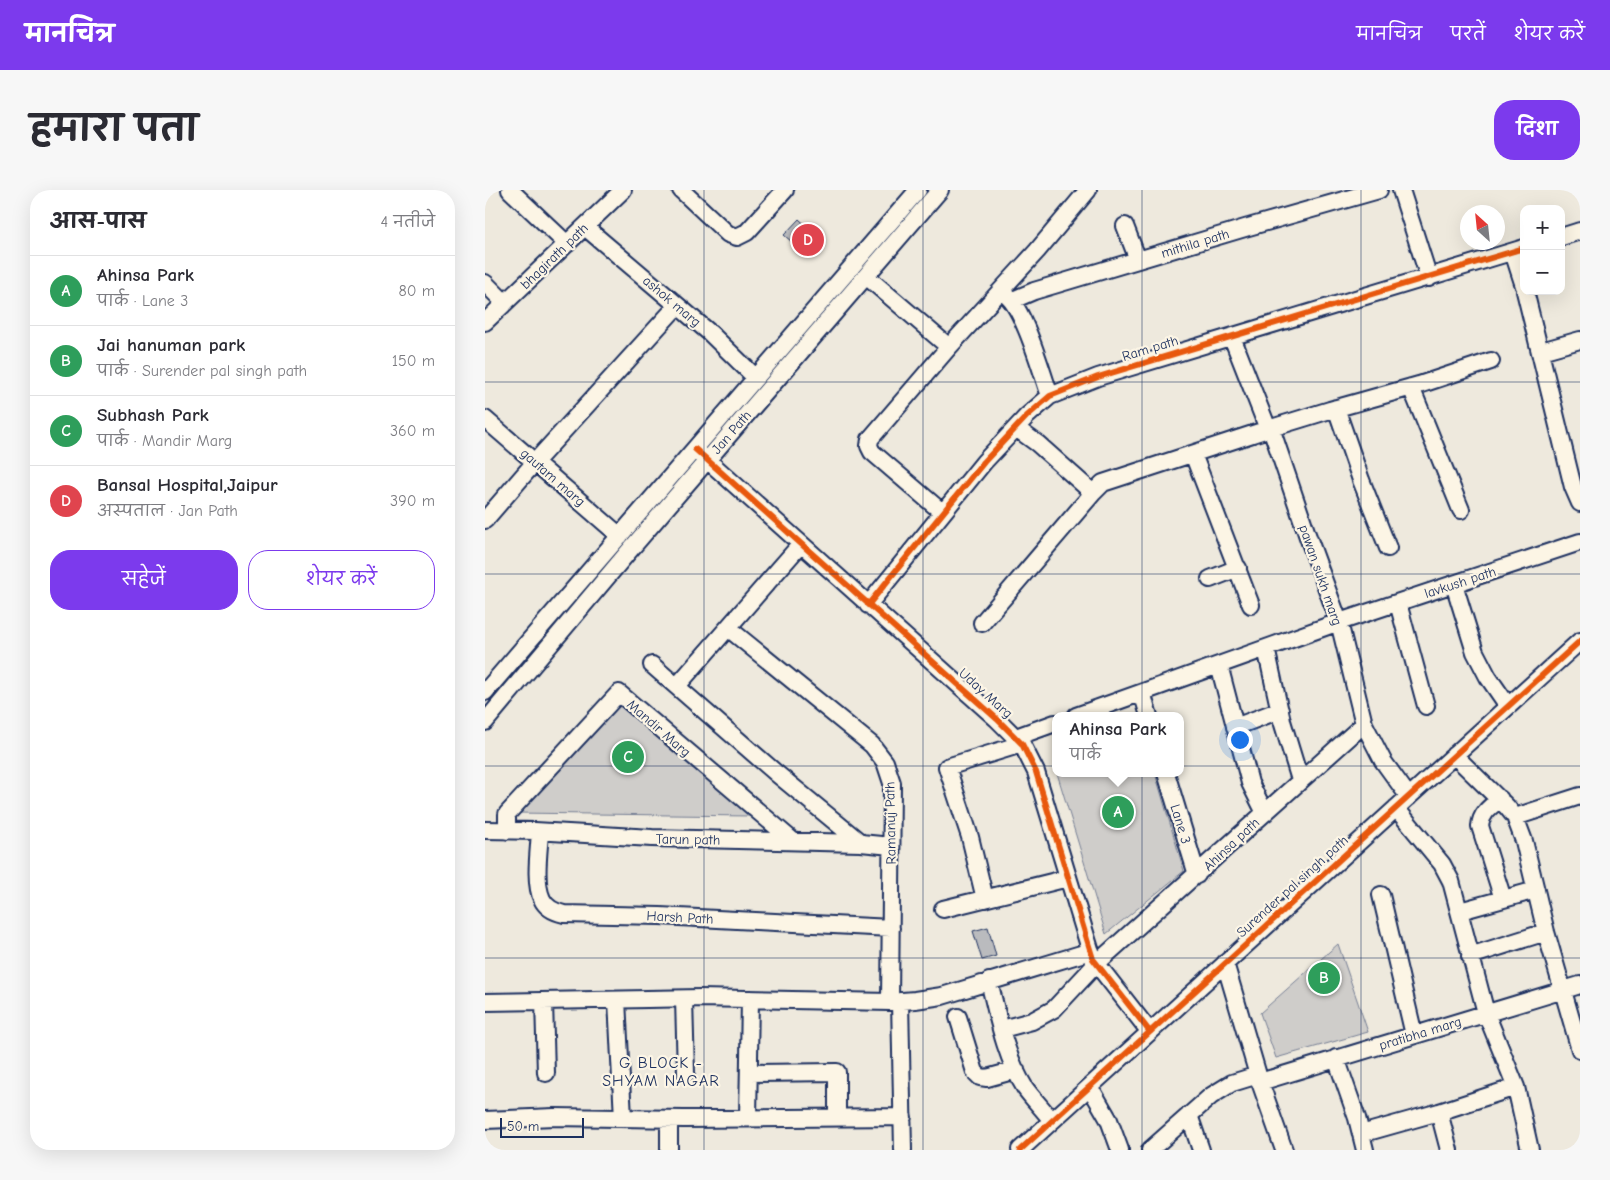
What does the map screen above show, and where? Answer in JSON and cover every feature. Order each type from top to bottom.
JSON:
[{"type":"street","points":[[510,190],[567,244]]},
{"type":"street","name":"bhagirath path","points":[[485,322],[623,190]]},
{"type":"street","points":[[681,190],[727,234],[737,237],[747,232],[785,190]]},
{"type":"street","name":"Jan Path","points":[[485,692],[620,536],[701,455],[866,276],[940,190]]},
{"type":"street","points":[[941,512],[872,452],[869,446],[870,439],[949,346],[1007,295],[1037,250],[1088,190]]},
{"type":"street","name":"mithila path","points":[[1007,295],[1034,292],[1245,228],[1379,190]]},
{"type":"street","points":[[1401,190],[1429,278]]},
{"type":"street","name":"Jan Path","points":[[485,722],[701,455],[756,378],[915,191]]},
{"type":"street","points":[[1125,226],[1139,260]]},
{"type":"street","name":"ashok marg","points":[[585,227],[710,333],[756,378]]},
{"type":"street","points":[[1565,236],[1580,231]]},
{"type":"street","name":"Ram path","points":[[868,605],[941,512],[984,462],[1027,416],[1050,396],[1097,377],[1518,250]]},
{"type":"street","points":[[866,276],[949,346]]},
{"type":"street","points":[[485,284],[505,303]]},
{"type":"street","points":[[1007,295],[1024,324],[1050,396]]},
{"type":"street","points":[[1526,295],[1573,488],[1580,502]]},
{"type":"street","points":[[485,520],[535,462],[677,306]]},
{"type":"street","name":"pawan sukh marg","points":[[1232,337],[1270,428],[1307,537],[1339,622],[1364,724],[1383,761],[1409,797]]},
{"type":"street","points":[[1541,351],[1580,340]]},
{"type":"street","points":[[981,623],[1103,483],[1270,428],[1411,387],[1491,361]]},
{"type":"street","points":[[1411,387],[1461,510]]},
{"type":"street","points":[[1336,408],[1361,480],[1388,548]]},
{"type":"street","name":"gautam marg","points":[[485,419],[620,536]]},
{"type":"street","points":[[1016,428],[1038,444],[1093,494]]},
{"type":"street","points":[[1193,454],[1251,605]]},
{"type":"street","name":"Uday Marg","points":[[701,455],[1019,740],[1036,772],[1094,957],[1150,1032]]},
{"type":"street","name":"lavkush path","points":[[1087,712],[1339,622],[1580,542]]},
{"type":"street","points":[[677,686],[801,544]]},
{"type":"street","points":[[1210,579],[1238,568]]},
{"type":"street","points":[[1454,584],[1475,652],[1488,677],[1508,706]]},
{"type":"street","points":[[1398,602],[1426,706]]},
{"type":"street","name":"Ramanuj Path","points":[[727,628],[872,745],[885,762],[892,783],[891,928],[903,1117],[903,1150]]},
{"type":"street","name":"Surender pal singh path","points":[[1020,1150],[1035,1145],[1053,1121],[1580,641]]},
{"type":"street","points":[[1266,648],[1280,710],[1301,780]]},
{"type":"street","points":[[653,665],[861,843]]},
{"type":"street","points":[[1219,665],[1250,783],[1265,813]]},
{"type":"street","name":"Mandir Marg","points":[[507,831],[507,814],[619,693],[793,842]]},
{"type":"street","points":[[1136,695],[1144,699],[1148,712]]},
{"type":"street","points":[[1235,727],[1280,710]]},
{"type":"street","points":[[985,899],[970,837],[947,767],[1019,740],[1052,724]]},
{"type":"street","name":"Ahinsa path","points":[[1002,1030],[1032,1021],[1053,1009],[1094,957],[1197,875],[1364,724]]},
{"type":"street","points":[[1454,755],[1515,817],[1524,841],[1546,932],[1580,1050]]},
{"type":"street","name":"Lane 3","points":[[1167,777],[1197,875]]},
{"type":"street","points":[[1515,817],[1580,796]]},
{"type":"street","points":[[1499,799],[1485,812],[1480,826],[1503,899]]},
{"type":"street","points":[[1396,808],[1442,864],[1451,881],[1486,1013],[1516,1087],[1530,1150]]},
{"type":"street","name":"Tarun path","points":[[485,830],[652,838],[861,843],[891,846]]},
{"type":"street","name":"Harsh Path","points":[[540,832],[539,887],[542,900],[552,910],[564,914],[661,916],[891,928]]},
{"type":"street","points":[[943,909],[1068,878]]},
{"type":"street","points":[[1460,911],[1536,890]]},
{"type":"street","points":[[1381,895],[1414,1034]]},
{"type":"street","points":[[1470,956],[1546,932]]},
{"type":"street","points":[[485,1002],[684,999],[895,1001],[942,996],[989,981],[1094,957]]},
{"type":"street","points":[[1225,964],[1259,1078],[1284,1150]]},
{"type":"street","points":[[989,981],[1007,1049],[1016,1070],[1026,1088],[1053,1121]]},
{"type":"street","name":"pratibha marg","points":[[1150,1150],[1211,1096],[1232,1083],[1336,1058],[1580,985]]},
{"type":"street","points":[[684,999],[686,1074]]},
{"type":"street","points":[[748,1118],[750,999]]},
{"type":"street","points":[[617,1000],[623,1118]]},
{"type":"street","points":[[544,1001],[546,1073]]},
{"type":"street","points":[[958,1017],[975,1072],[981,1077],[987,1078],[1016,1070]]},
{"type":"street","points":[[1336,1058],[1357,1118],[1363,1142],[1439,1112],[1516,1087]]},
{"type":"street","points":[[749,1073],[837,1072],[837,1118]]},
{"type":"street","points":[[1090,1087],[1109,1120],[1120,1150]]},
{"type":"street","points":[[1439,1112],[1449,1150]]},
{"type":"street","points":[[1189,1115],[1201,1150]]},
{"type":"street","points":[[485,1120],[554,1117],[669,1119],[903,1117]]},
{"type":"street","points":[[669,1119],[669,1150]]},
{"type":"shaded area","points":[[619,701],[759,814],[749,816],[516,813]]},
{"type":"shaded area","points":[[1058,777],[1156,777],[1184,871],[1106,934]]},
{"type":"shaded area","points":[[1338,944],[1368,1032],[1276,1058],[1260,1013]]},
{"type":"building","points":[[799,219],[825,243],[810,258],[784,235]]},
{"type":"building","points":[[988,927],[996,956],[982,960],[973,931]]},
{"type":"cycle path","points":[[868,605],[984,462],[1027,416],[1050,396],[1098,377],[1520,249]]},
{"type":"cycle path","points":[[695,449],[997,719],[1022,744],[1036,772],[1093,959],[1150,1032]]},
{"type":"cycle path","points":[[1020,1150],[1580,641]]},
{"type":"place","name":"Bansal Hospital,Jaipur","points":[[808,240]]},
{"type":"place","name":"Subhash Park","points":[[628,757]]},
{"type":"place","name":"Ahinsa Park","points":[[1118,812]]},
{"type":"place","name":"Jai hanuman park","points":[[1324,978]]},
{"type":"district","name":"G BLOCK - SHYAM NAGAR","points":[[661,1071]]}]
